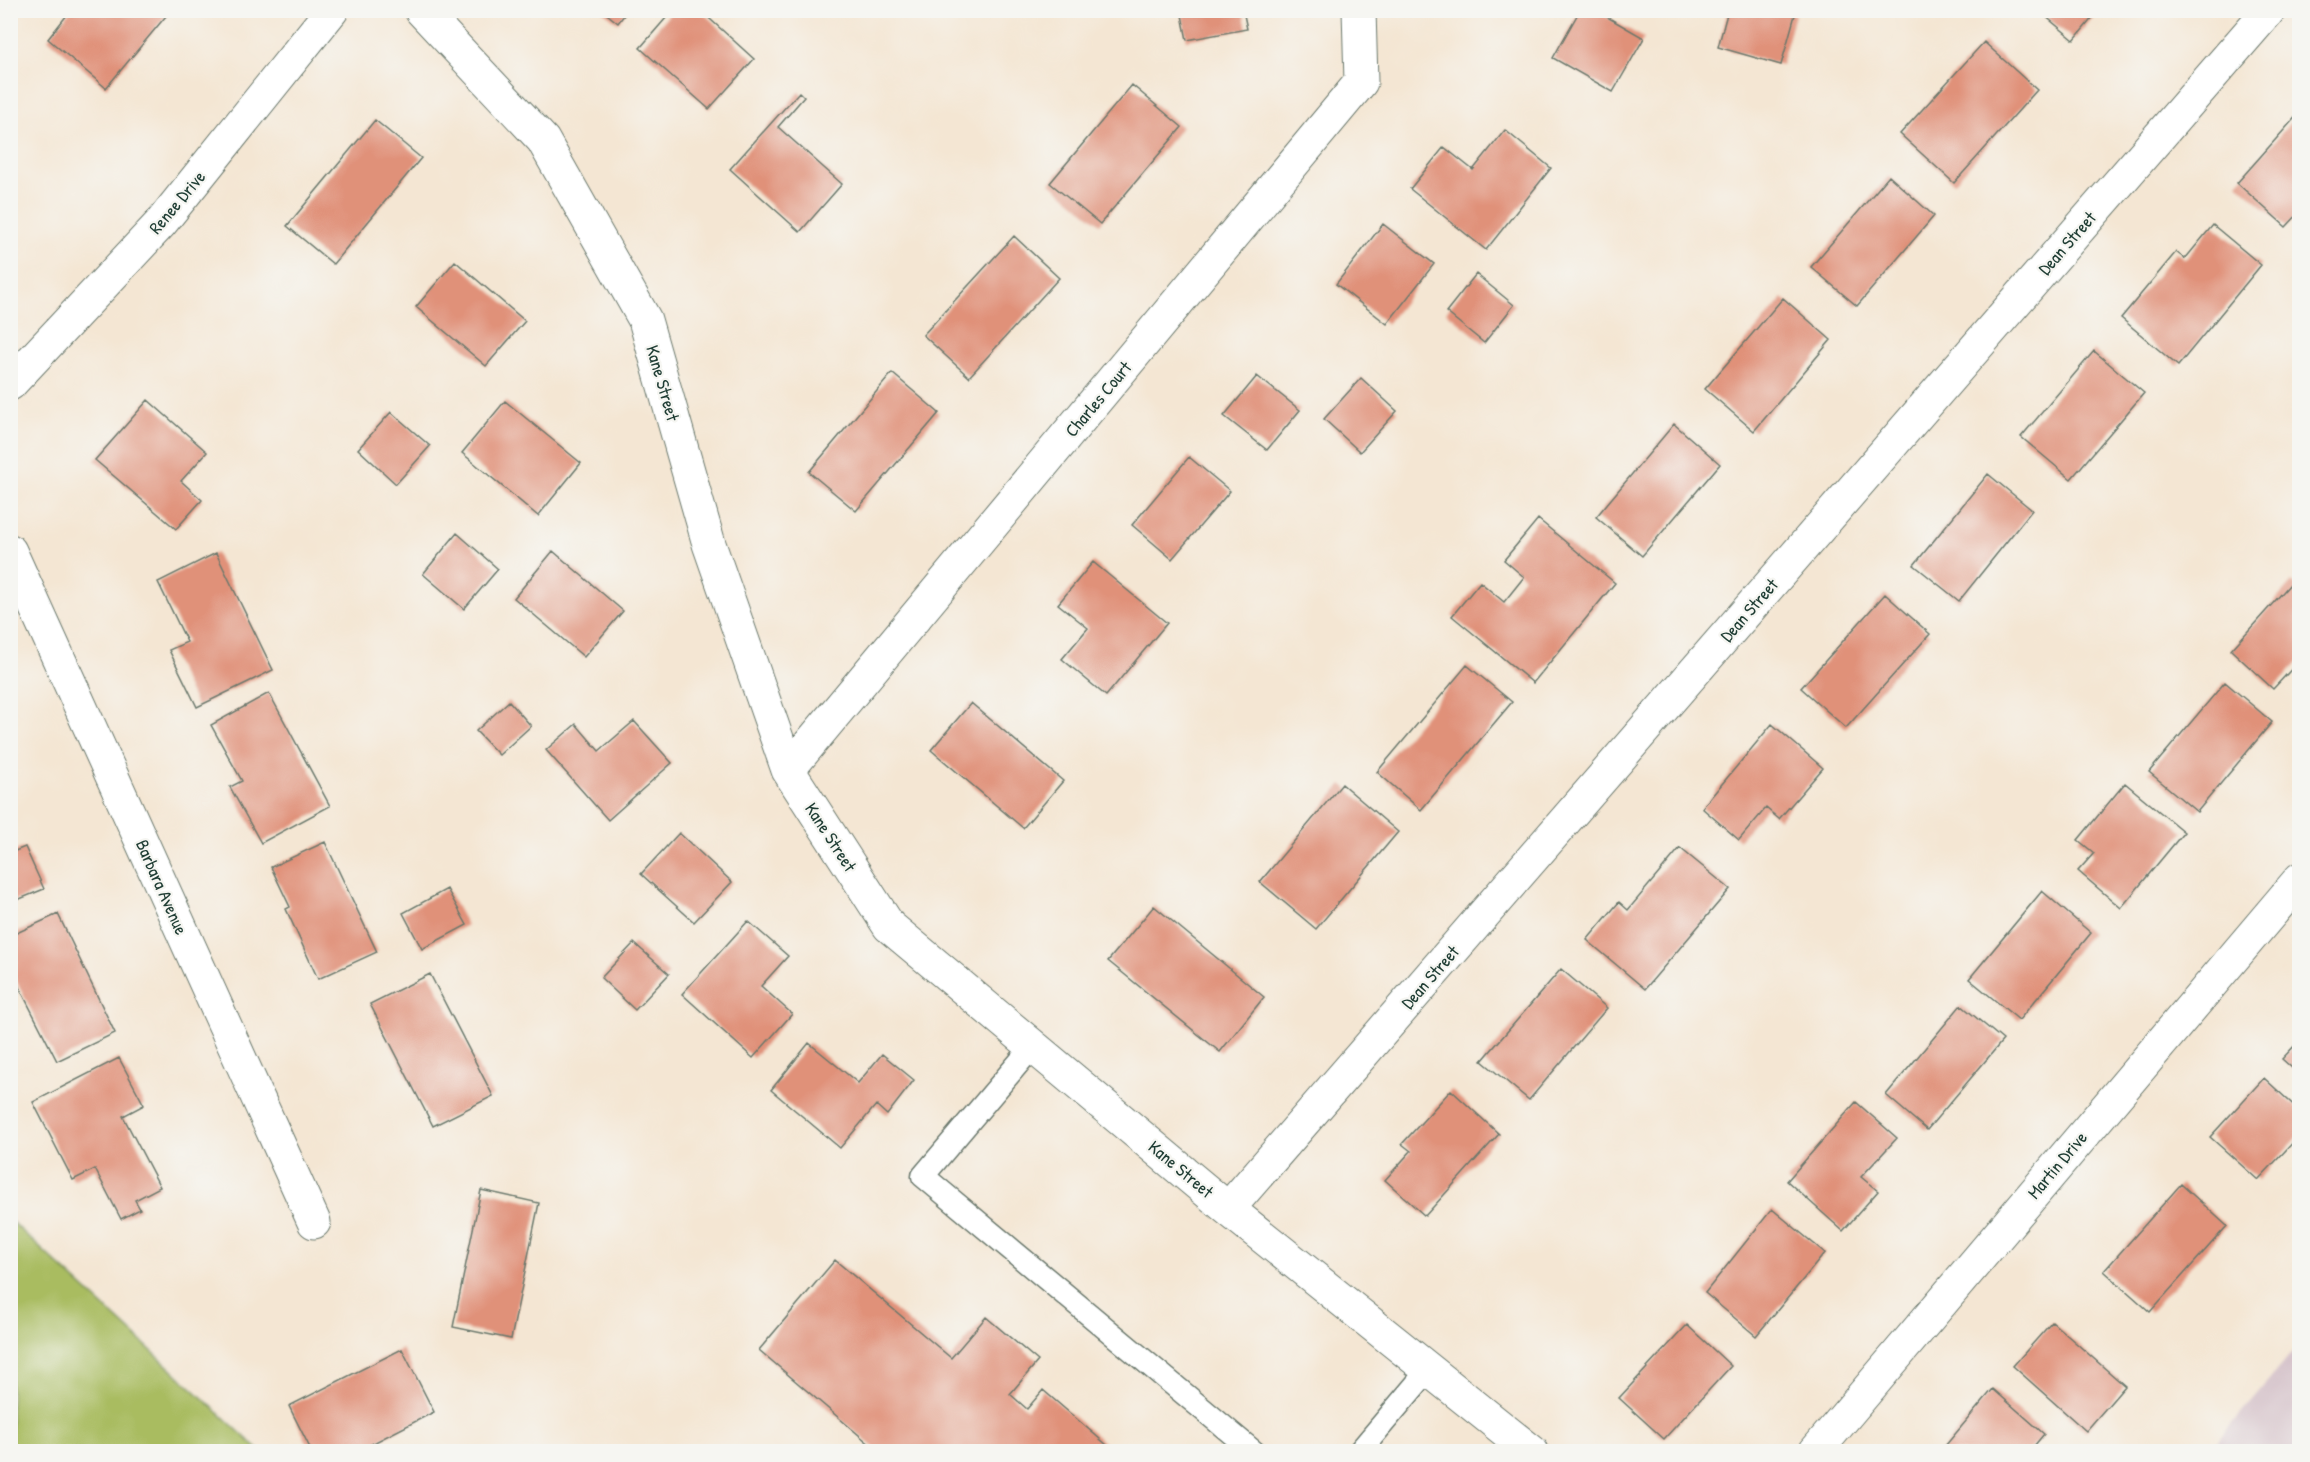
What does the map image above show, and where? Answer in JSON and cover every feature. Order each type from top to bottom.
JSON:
[{"type":"street","name":"Renee Drive","points":[[10,384],[161,223],[332,10]]},
{"type":"street","name":"Kane Street","points":[[422,10],[543,140],[645,320],[709,544],[788,770],[890,926],[1228,1209],[1532,1452]]},
{"type":"street","name":"Charles Court","points":[[788,770],[1361,82],[1359,10]]},
{"type":"street","name":"Dean Street","points":[[1228,1209],[2269,10]]},
{"type":"street","name":"Barbara Avenue","points":[[10,551],[314,1222]]},
{"type":"street","name":"Martin Drive","points":[[1815,1452],[2300,879]]},
{"type":"lane","points":[[1033,1046],[923,1176],[1254,1452]]},
{"type":"lane","points":[[1359,1452],[1429,1369]]},
{"type":"shaded area","points":[[2299,1344],[2299,1451],[2209,1451]]},
{"type":"green space","points":[[11,1221],[260,1451],[11,1451]]},
{"type":"building","points":[[71,10],[171,10],[106,88],[48,39]]},
{"type":"building","points":[[602,10],[628,10],[618,23]]},
{"type":"building","points":[[673,10],[700,10],[754,59],[709,109],[640,48]]},
{"type":"building","points":[[1181,10],[1243,10],[1247,29],[1187,40]]},
{"type":"building","points":[[1580,10],[1595,10],[1644,38],[1613,92],[1553,58]]},
{"type":"building","points":[[1728,10],[1779,10],[1795,15],[1781,65],[1718,47]]},
{"type":"building","points":[[2038,10],[2099,10],[2074,40]]},
{"type":"building","points":[[1984,42],[2037,90],[1954,183],[1900,134]]},
{"type":"building","points":[[1132,85],[1182,127],[1100,224],[1050,183]]},
{"type":"building","points":[[799,92],[804,97],[778,127],[842,184],[800,232],[730,169]]},
{"type":"building","points":[[2300,112],[2300,212],[2286,227],[2237,183]]},
{"type":"building","points":[[375,120],[421,158],[333,264],[287,226]]},
{"type":"building","points":[[1505,130],[1551,168],[1486,250],[1410,189],[1444,147],[1473,170]]},
{"type":"building","points":[[1889,176],[1934,216],[1857,306],[1811,267]]},
{"type":"building","points":[[1383,224],[1434,264],[1387,324],[1336,284]]},
{"type":"building","points":[[2213,225],[2261,265],[2178,366],[2121,318],[2176,252],[2185,259]]},
{"type":"building","points":[[1014,236],[1059,278],[969,377],[923,335]]},
{"type":"building","points":[[455,261],[525,321],[486,366],[416,307]]},
{"type":"building","points":[[1476,274],[1514,305],[1484,343],[1446,312]]},
{"type":"building","points":[[1783,298],[1831,340],[1754,431],[1705,389]]},
{"type":"building","points":[[2094,351],[2144,393],[2071,479],[2021,437]]},
{"type":"building","points":[[892,373],[939,413],[856,511],[809,472]]},
{"type":"building","points":[[1257,376],[1300,410],[1267,450],[1224,416]]},
{"type":"building","points":[[1361,378],[1397,411],[1360,452],[1324,419]]},
{"type":"building","points":[[148,400],[207,452],[181,481],[202,500],[176,529],[95,460]]},
{"type":"building","points":[[505,401],[581,463],[538,516],[462,453]]},
{"type":"building","points":[[391,412],[430,446],[396,484],[358,449]]},
{"type":"building","points":[[1674,424],[1720,464],[1642,556],[1596,517]]},
{"type":"building","points":[[1189,457],[1230,491],[1172,559],[1132,525]]},
{"type":"building","points":[[1988,474],[2032,510],[1959,601],[1914,565]]},
{"type":"building","points":[[1538,519],[1615,583],[1533,683],[1452,616],[1480,582],[1504,602],[1524,577],[1504,560]]},
{"type":"building","points":[[457,533],[498,569],[464,609],[423,574]]},
{"type":"building","points":[[553,551],[623,611],[584,657],[514,598]]},
{"type":"building","points":[[216,553],[273,670],[197,707],[169,650],[187,642],[158,582]]},
{"type":"building","points":[[1093,562],[1167,623],[1106,696],[1062,659],[1088,628],[1058,604]]},
{"type":"building","points":[[2292,582],[2300,589],[2300,660],[2273,689],[2231,650]]},
{"type":"building","points":[[1885,594],[1930,634],[1846,728],[1801,688]]},
{"type":"building","points":[[1467,665],[1512,702],[1421,810],[1377,772]]},
{"type":"building","points":[[2225,682],[2272,722],[2197,812],[2149,772]]},
{"type":"building","points":[[269,693],[330,806],[261,843],[230,787],[242,781],[211,725]]},
{"type":"building","points":[[509,701],[531,726],[499,755],[476,731]]},
{"type":"building","points":[[971,703],[1063,781],[1023,828],[931,750]]},
{"type":"building","points":[[634,721],[672,763],[608,820],[546,750],[576,724],[599,751]]},
{"type":"building","points":[[1772,724],[1823,768],[1779,819],[1766,808],[1739,840],[1702,808]]},
{"type":"building","points":[[2125,783],[2184,832],[2121,908],[2078,871],[2094,853],[2078,840]]},
{"type":"building","points":[[1342,784],[1398,832],[1316,929],[1260,882]]},
{"type":"building","points":[[679,833],[732,882],[694,922],[641,874]]},
{"type":"building","points":[[325,842],[377,952],[318,979],[286,909],[290,907],[271,867]]},
{"type":"building","points":[[25,847],[44,889],[10,903],[10,853]]},
{"type":"building","points":[[1680,848],[1730,889],[1645,989],[1587,940],[1619,902],[1628,910]]},
{"type":"building","points":[[447,889],[467,925],[422,949],[403,913]]},
{"type":"building","points":[[2042,891],[2091,933],[2019,1020],[1969,979]]},
{"type":"building","points":[[1154,906],[1264,997],[1220,1052],[1108,961]]},
{"type":"building","points":[[58,914],[115,1033],[57,1061],[10,969],[10,936]]},
{"type":"building","points":[[748,921],[788,956],[761,986],[792,1014],[753,1058],[682,994]]},
{"type":"building","points":[[634,943],[669,974],[635,1010],[601,978]]},
{"type":"building","points":[[1561,969],[1607,1008],[1529,1100],[1482,1061]]},
{"type":"building","points":[[430,974],[493,1096],[433,1126],[370,1004]]},
{"type":"building","points":[[1961,1005],[2003,1040],[1927,1130],[1886,1095]]},
{"type":"building","points":[[2300,1040],[2300,1075],[2282,1059]]},
{"type":"building","points":[[809,1043],[858,1083],[882,1054],[914,1080],[887,1115],[876,1105],[840,1148],[771,1090]]},
{"type":"building","points":[[119,1058],[144,1105],[123,1116],[160,1187],[135,1200],[140,1209],[121,1219],[95,1169],[73,1180],[33,1102]]},
{"type":"building","points":[[2264,1078],[2300,1111],[2300,1135],[2258,1180],[2210,1137]]},
{"type":"building","points":[[1451,1090],[1499,1134],[1425,1216],[1385,1180],[1411,1151],[1402,1144]]},
{"type":"building","points":[[1856,1102],[1897,1138],[1861,1177],[1878,1191],[1843,1231],[1787,1181]]},
{"type":"building","points":[[2181,1184],[2227,1226],[2150,1312],[2104,1271]]},
{"type":"building","points":[[481,1190],[539,1203],[511,1339],[453,1327]]},
{"type":"building","points":[[1772,1209],[1825,1253],[1756,1336],[1705,1293]]},
{"type":"building","points":[[835,1260],[951,1358],[986,1317],[1038,1361],[1010,1394],[1027,1409],[1043,1390],[1115,1452],[879,1452],[759,1350]]},
{"type":"building","points":[[2052,1322],[2125,1386],[2086,1431],[2013,1366]]},
{"type":"building","points":[[1687,1325],[1731,1366],[1664,1439],[1619,1398]]},
{"type":"building","points":[[402,1349],[434,1412],[356,1452],[312,1452],[289,1406]]},
{"type":"building","points":[[1993,1389],[2044,1434],[2029,1452],[1940,1452]]}]
